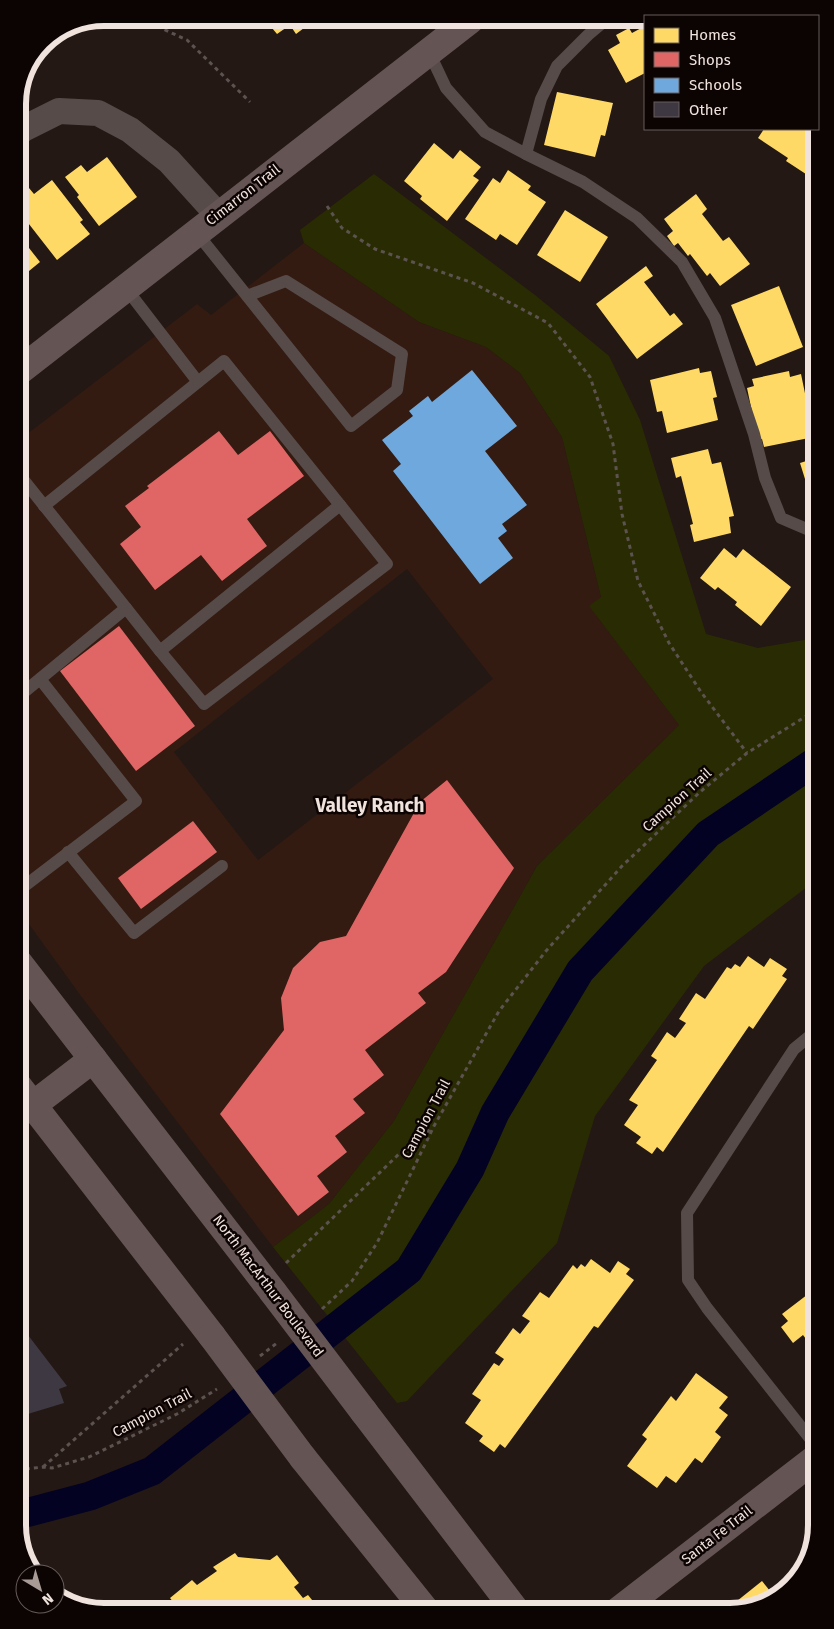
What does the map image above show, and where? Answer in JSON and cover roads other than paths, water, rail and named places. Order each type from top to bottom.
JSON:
[{"type":"main road","name":"Cimarron Trail","points":[[26,366],[462,26]]},
{"type":"main road","name":"North MacArthur Boulevard","points":[[26,972],[93,1060],[278,1280],[364,1412],[509,1603]]},
{"type":"main road","points":[[26,1095],[93,1060]]},
{"type":"main road","points":[[26,1097],[212,1336],[303,1458],[420,1603]]},
{"type":"main road","name":"Santa Fe Trail","points":[[630,1603],[808,1464]]},
{"type":"street","points":[[26,128],[59,111],[98,113],[130,130],[170,161],[218,215]]},
{"type":"lane","points":[[526,154],[541,99],[557,66],[599,26]]},
{"type":"lane","points":[[429,52],[446,88],[485,132],[583,182],[637,218],[682,262],[715,318],[751,424],[765,478],[781,518],[808,530]]},
{"type":"lane","points":[[196,232],[351,426],[397,390],[402,354],[286,281],[248,296]]},
{"type":"lane","points":[[125,287],[198,382]]},
{"type":"lane","points":[[26,483],[44,506],[126,608],[204,704],[387,564],[224,361],[44,506]]},
{"type":"lane","points":[[160,650],[340,505]]},
{"type":"lane","points":[[26,690],[126,608]]},
{"type":"lane","points":[[26,884],[136,801],[40,679]]},
{"type":"lane","points":[[68,852],[134,933],[222,866]]},
{"type":"lane","points":[[808,1038],[794,1049],[686,1213],[688,1280],[707,1308],[808,1436]]},
{"type":"waterway","points":[[26,1513],[90,1496],[152,1471],[409,1270],[470,1169],[495,1113],[580,971],[708,834],[808,766]]},
{"type":"district","name":"Valley Ranch","points":[[370,805]]}]
